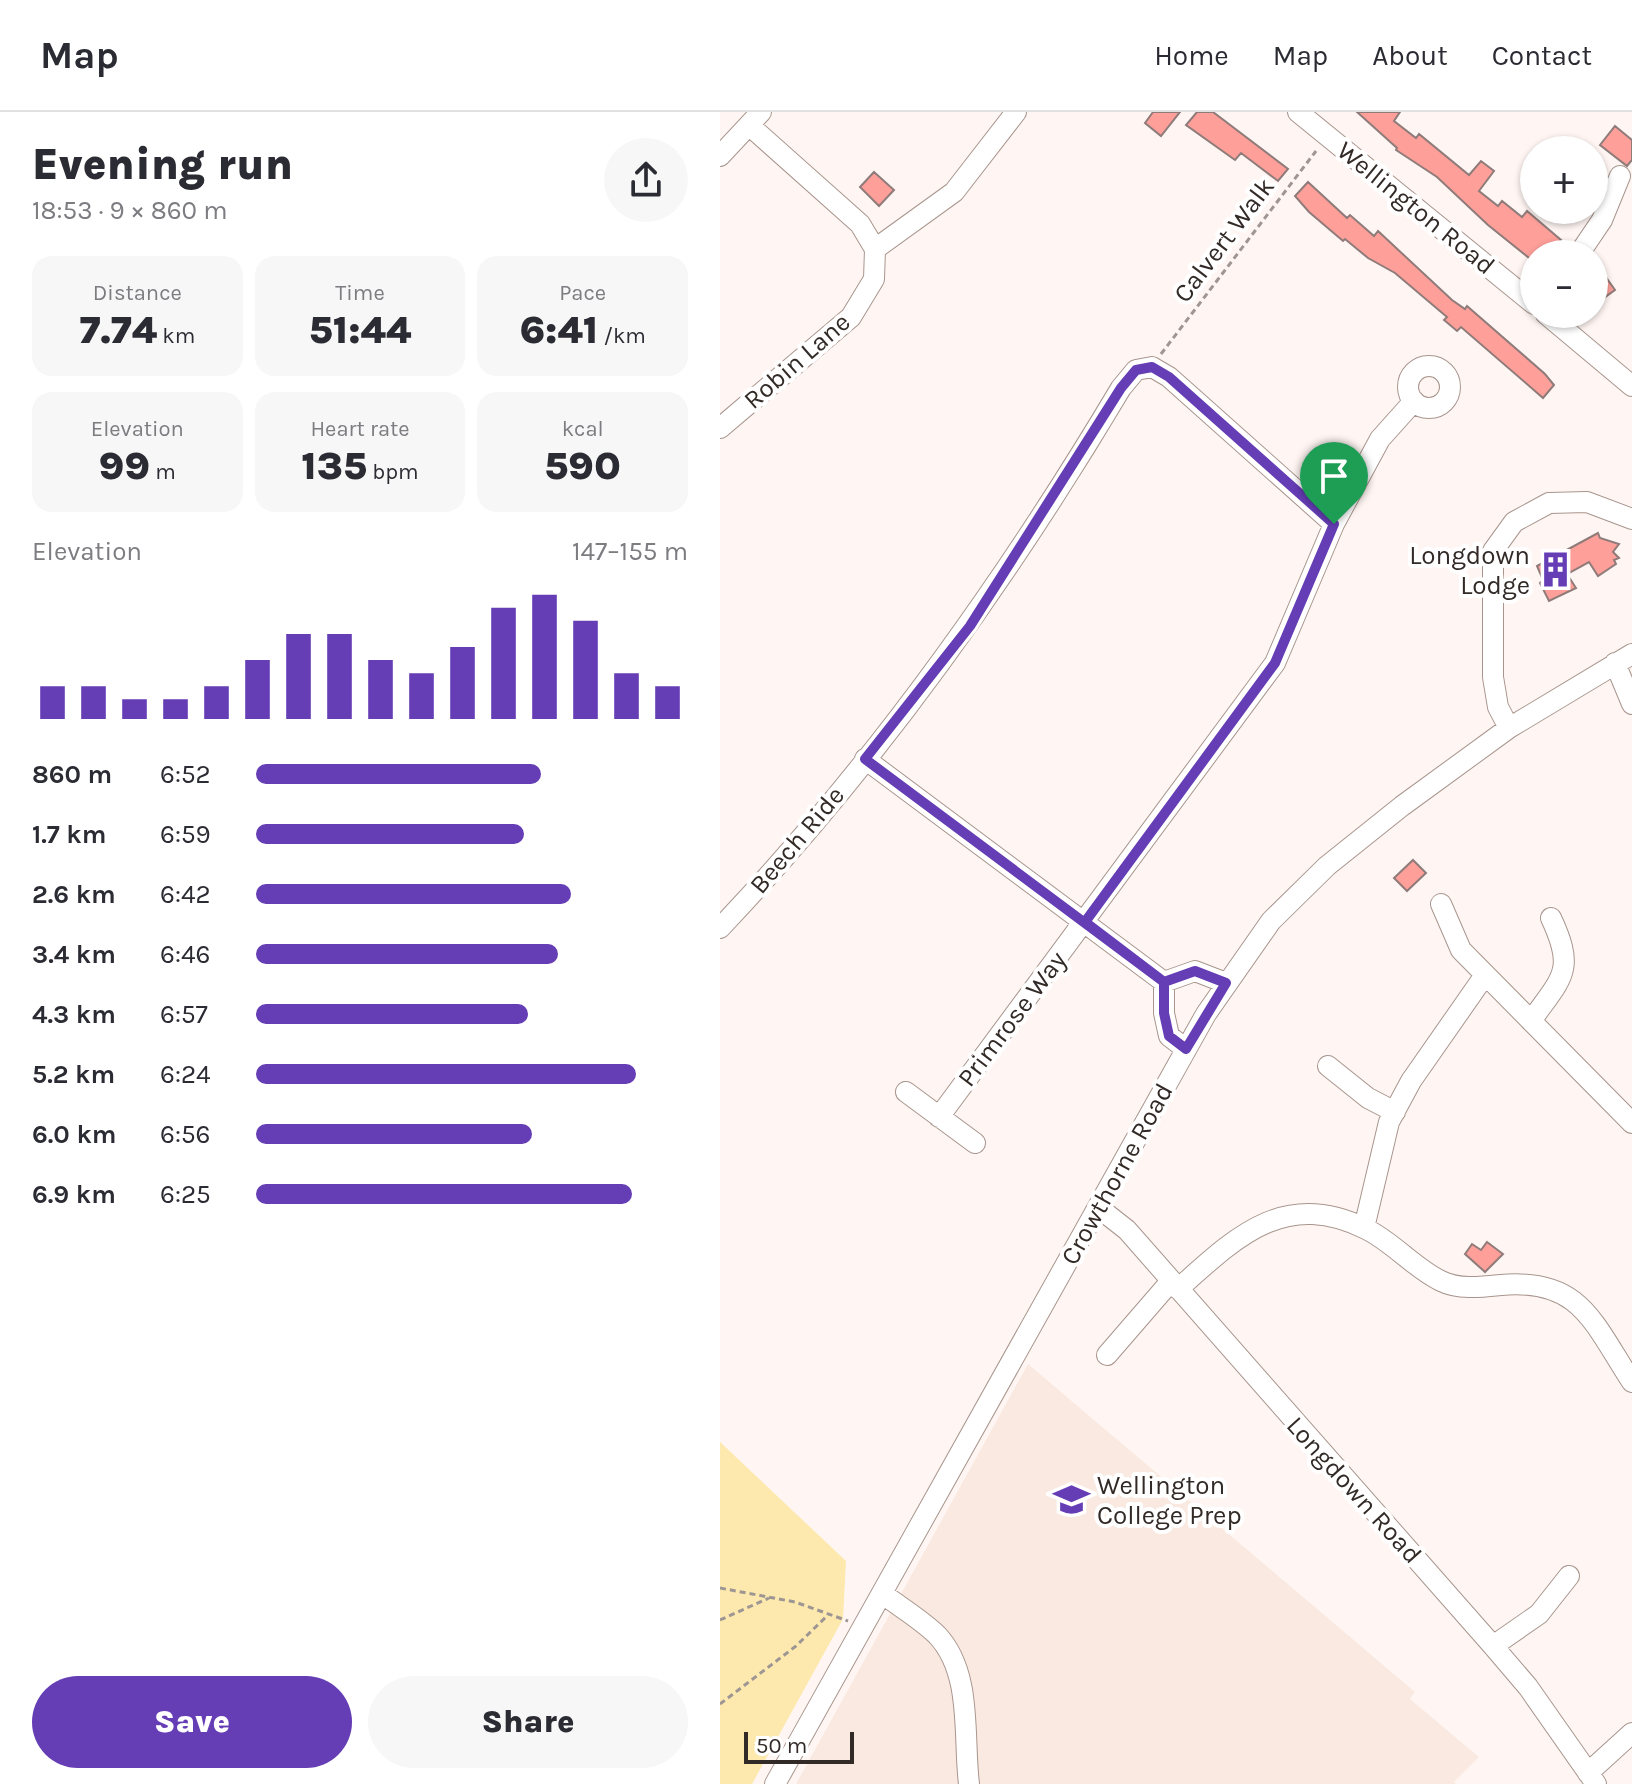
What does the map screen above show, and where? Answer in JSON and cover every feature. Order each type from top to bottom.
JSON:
[{"type":"street","points":[[720,156],[755,119],[860,224],[875,249],[954,192],[1016,112]]},
{"type":"street","name":"Wellington Road","points":[[1298,112],[1520,293]]},
{"type":"street","points":[[1588,240],[1602,220],[1620,176]]},
{"type":"street","name":"Robin Lane","points":[[720,428],[851,317],[874,279],[875,249]]},
{"type":"street","points":[[1563,328],[1632,386]]},
{"type":"street","points":[[1152,367],[1169,377],[1334,524]]},
{"type":"street","name":"Beech Ride","points":[[720,928],[865,759],[970,626],[1129,376],[1136,370],[1152,367]]},
{"type":"street","name":"Primrose Way","points":[[939,1117],[1275,663],[1334,524],[1380,439],[1414,401]]},
{"type":"street","points":[[1509,728],[1498,707],[1493,677],[1493,551],[1514,522],[1549,503],[1587,502],[1632,519]]},
{"type":"street","points":[[1623,658],[1632,704]]},
{"type":"street","name":"Crowthorne Road","points":[[775,1784],[1186,1049],[1226,983],[1271,921],[1327,866],[1402,806],[1509,728],[1623,658]]},
{"type":"street","points":[[865,759],[1164,982]]},
{"type":"street","points":[[1441,904],[1461,950],[1632,1123]]},
{"type":"street","points":[[1531,1021],[1564,974],[1565,948],[1551,918]]},
{"type":"street","points":[[1164,982],[1195,971],[1226,983]]},
{"type":"street","points":[[1364,1228],[1395,1112],[1411,1081],[1485,975]]},
{"type":"street","points":[[1164,982],[1164,1013],[1169,1036],[1186,1049]]},
{"type":"street","points":[[1328,1066],[1368,1098],[1395,1112]]},
{"type":"street","points":[[906,1092],[975,1143]]},
{"type":"street","name":"Longdown Road","points":[[1099,1208],[1127,1230],[1493,1646],[1528,1687],[1592,1779]]},
{"type":"street","points":[[1107,1355],[1174,1285],[1237,1237],[1266,1220],[1309,1214],[1364,1228],[1442,1282],[1471,1288],[1533,1282],[1560,1290],[1585,1311],[1632,1382]]},
{"type":"street","points":[[1493,1646],[1539,1614],[1569,1576]]},
{"type":"street","points":[[883,1594],[938,1636],[953,1661],[965,1715],[969,1784]]},
{"type":"street","points":[[1592,1779],[1632,1733]]},
{"type":"path","name":"Calvert Walk","points":[[1152,367],[1226,264],[1327,137]]},
{"type":"path","points":[[720,1588],[769,1598],[865,1626]]},
{"type":"path","points":[[720,1620],[769,1598]]},
{"type":"path","points":[[720,1704],[796,1646],[829,1614]]},
{"type":"shaded area","name":"Wellington College Prep","points":[[1028,1364],[1415,1692],[1410,1699],[1479,1757],[1454,1782],[1456,1784],[796,1784]]},
{"type":"shaded area","points":[[720,1442],[846,1561],[843,1619],[752,1784],[720,1784]]},
{"type":"building","points":[[1153,112],[1180,112],[1161,136],[1145,123]]},
{"type":"building","points":[[1197,112],[1213,112],[1288,169],[1278,181],[1241,153],[1235,160],[1186,125]]},
{"type":"building","points":[[1357,112],[1400,112],[1394,121],[1416,138],[1419,134],[1469,175],[1481,161],[1494,171],[1479,191],[1498,206],[1502,201],[1520,215],[1520,224],[1542,224],[1561,240],[1520,240],[1520,251],[1437,177],[1397,148]]},
{"type":"building","points":[[1615,126],[1632,140],[1632,160],[1627,166],[1608,151],[1607,136]]},
{"type":"building","points":[[874,172],[894,190],[879,206],[860,187]]},
{"type":"building","points":[[1308,182],[1347,218],[1350,215],[1374,236],[1378,231],[1452,300],[1465,309],[1467,306],[1545,374],[1554,385],[1543,398],[1461,327],[1457,331],[1444,320],[1447,317],[1395,273],[1368,258],[1345,239],[1343,241],[1309,212],[1295,196]]},
{"type":"building","points":[[1608,280],[1615,290],[1608,295]]},
{"type":"building","name":"Longdown Lodge","points":[[1598,533],[1600,538],[1619,544],[1613,552],[1619,558],[1614,560],[1616,564],[1598,576],[1589,562],[1567,574],[1576,588],[1549,601],[1540,583],[1543,580],[1537,566]]},
{"type":"building","points":[[1413,860],[1426,873],[1407,891],[1394,878]]},
{"type":"building","points":[[1487,1242],[1503,1254],[1485,1272],[1465,1254],[1472,1244],[1481,1250]]},
{"type":"place","name":"Longdown Lodge","points":[[1556,570]]},
{"type":"place","name":"Wellington College Prep","points":[[1071,1500]]},
{"type":"route","points":[[1334,524],[1169,377],[1152,367],[1136,370],[1121,388],[970,626],[865,759],[1164,982],[1182,973],[1195,971],[1206,972],[1226,983],[1186,1049],[1169,1036],[1166,1027],[1164,982],[1085,922],[1275,663],[1334,524]]}]
